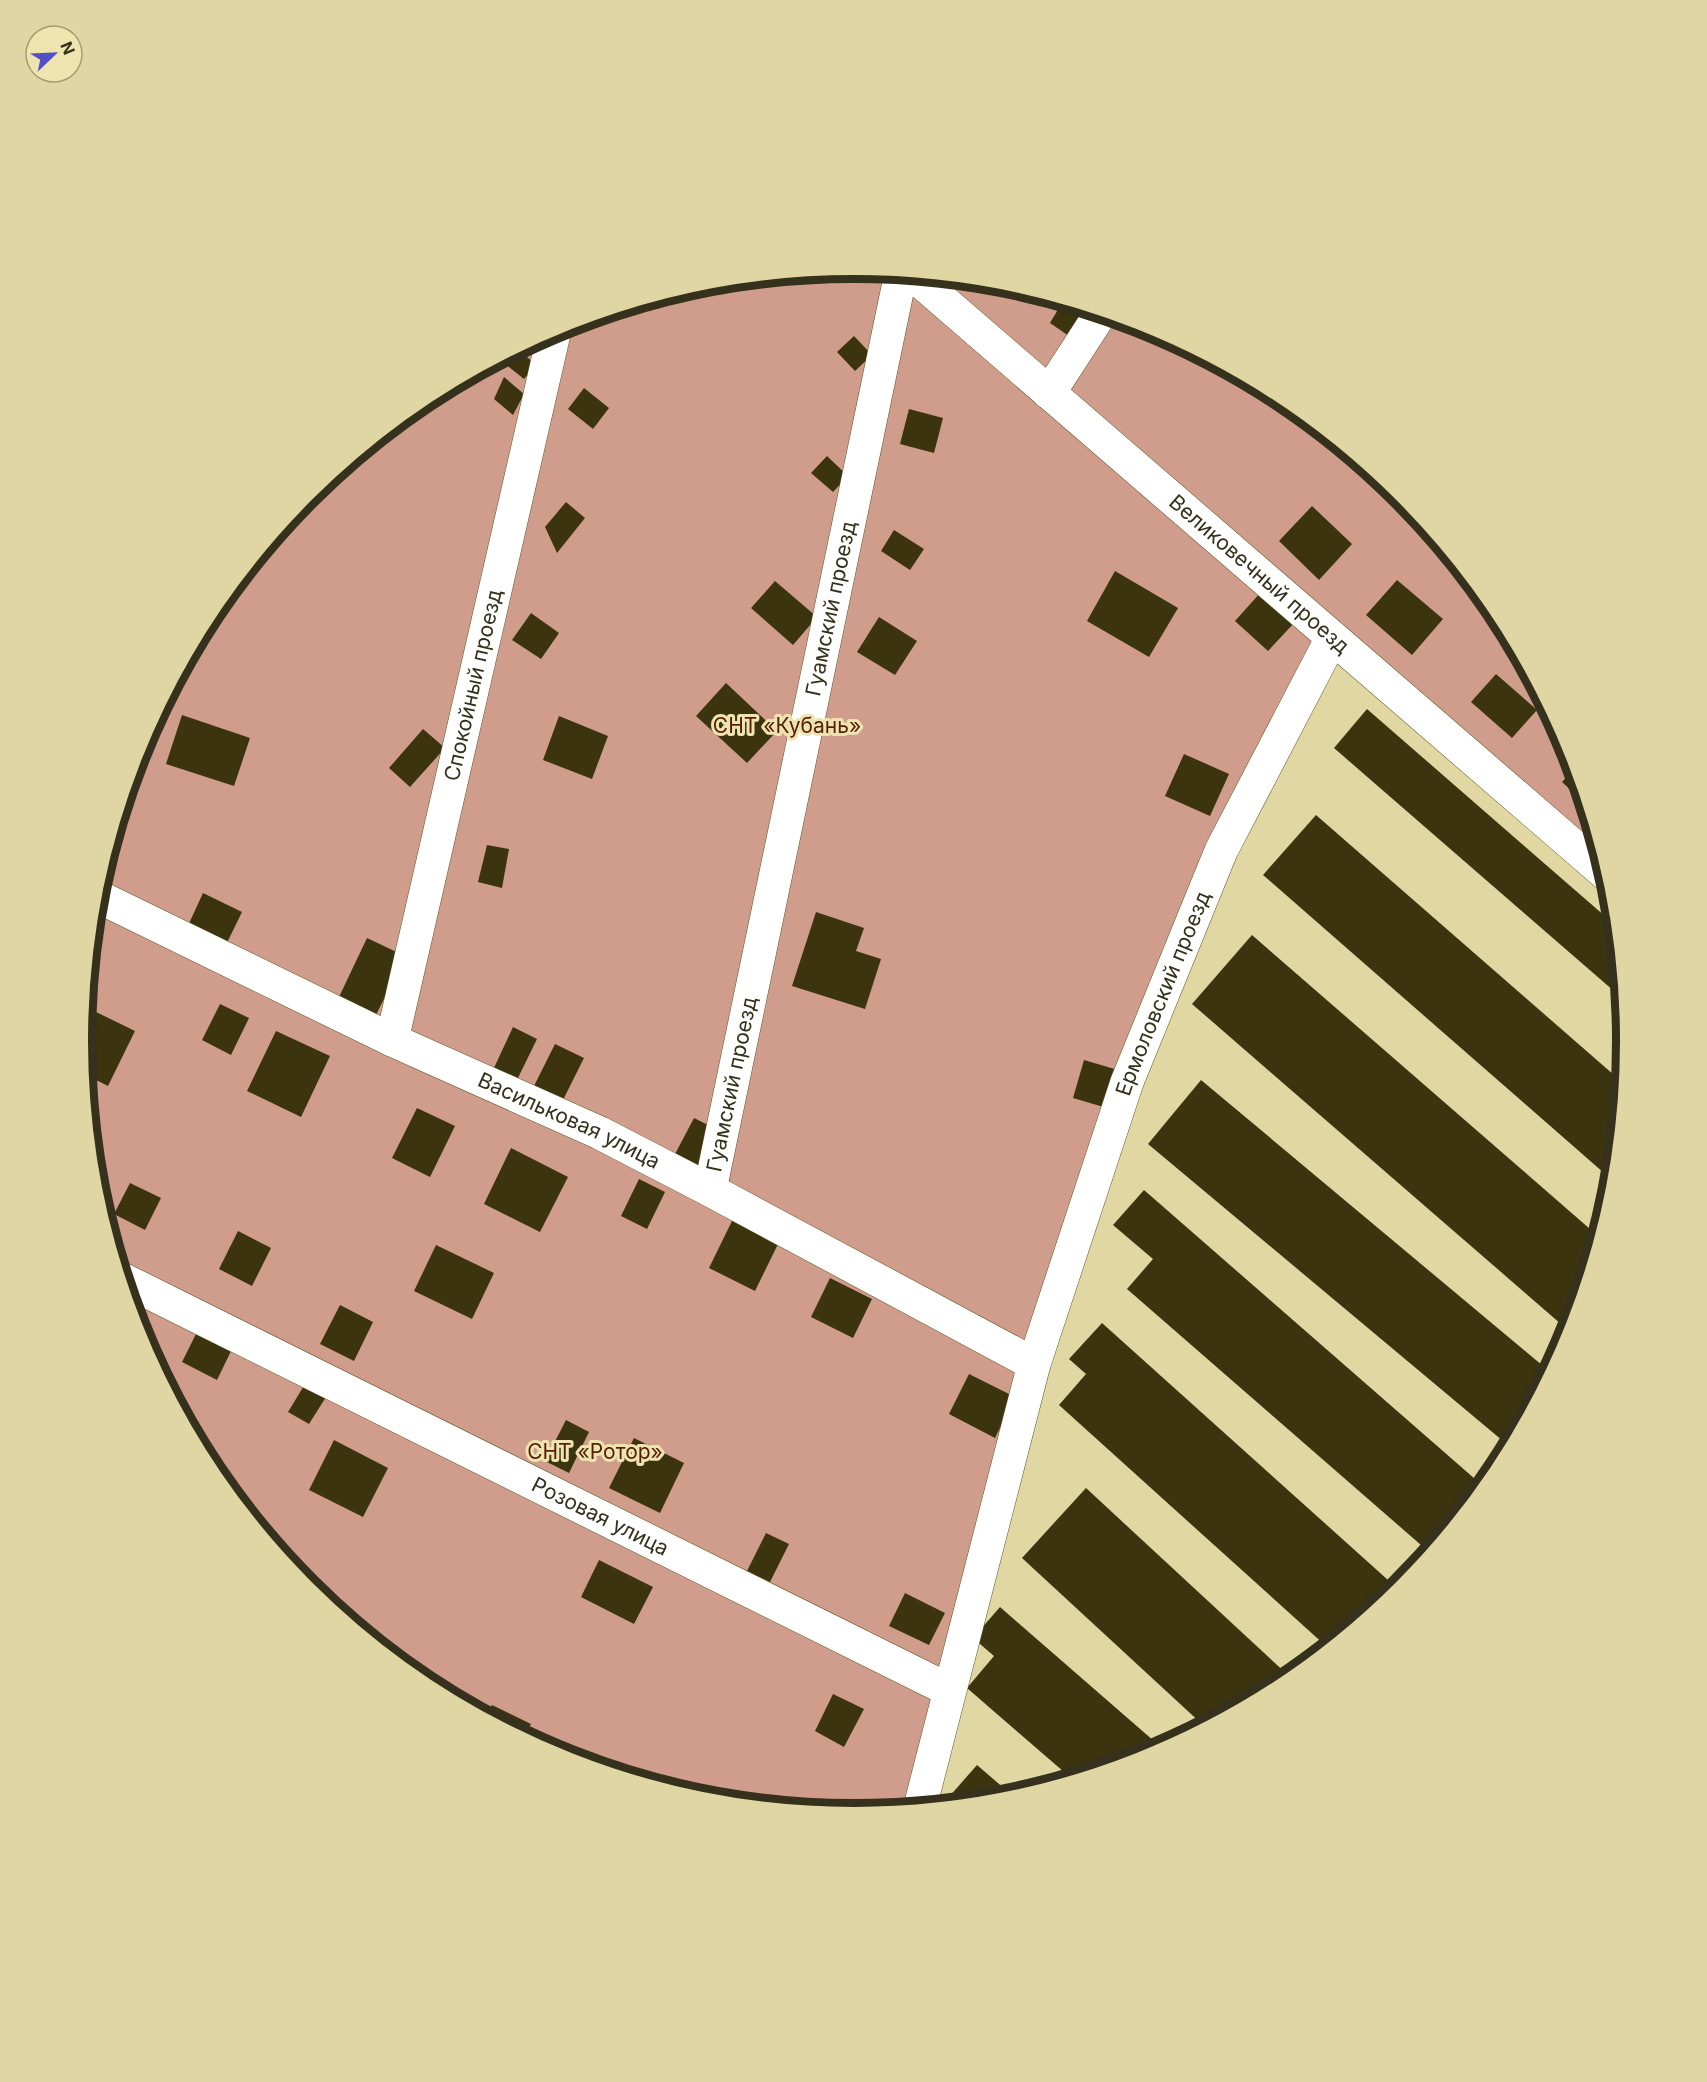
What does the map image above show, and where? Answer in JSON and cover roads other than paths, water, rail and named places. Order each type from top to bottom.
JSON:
[{"type":"street","name":"Гуамский проезд","points":[[710,1190],[899,281]]},
{"type":"street","name":"Великовечный проезд","points":[[922,283],[1595,864]]},
{"type":"street","points":[[1049,393],[1097,319]]},
{"type":"street","name":"Спокойный проезд","points":[[392,1040],[552,342]]},
{"type":"street","name":"Ермоловский проезд","points":[[922,1799],[1034,1364],[1127,1082],[1221,851],[1332,638]]},
{"type":"street","name":"Васильковая улица","points":[[105,900],[392,1040],[600,1133],[1034,1364]]},
{"type":"street","name":"Розовая улица","points":[[131,1284],[949,1690]]},
{"type":"park label","name":"СНТ «Кубань»","points":[[787,726]]},
{"type":"park label","name":"СНТ «Ротор»","points":[[595,1452]]}]
